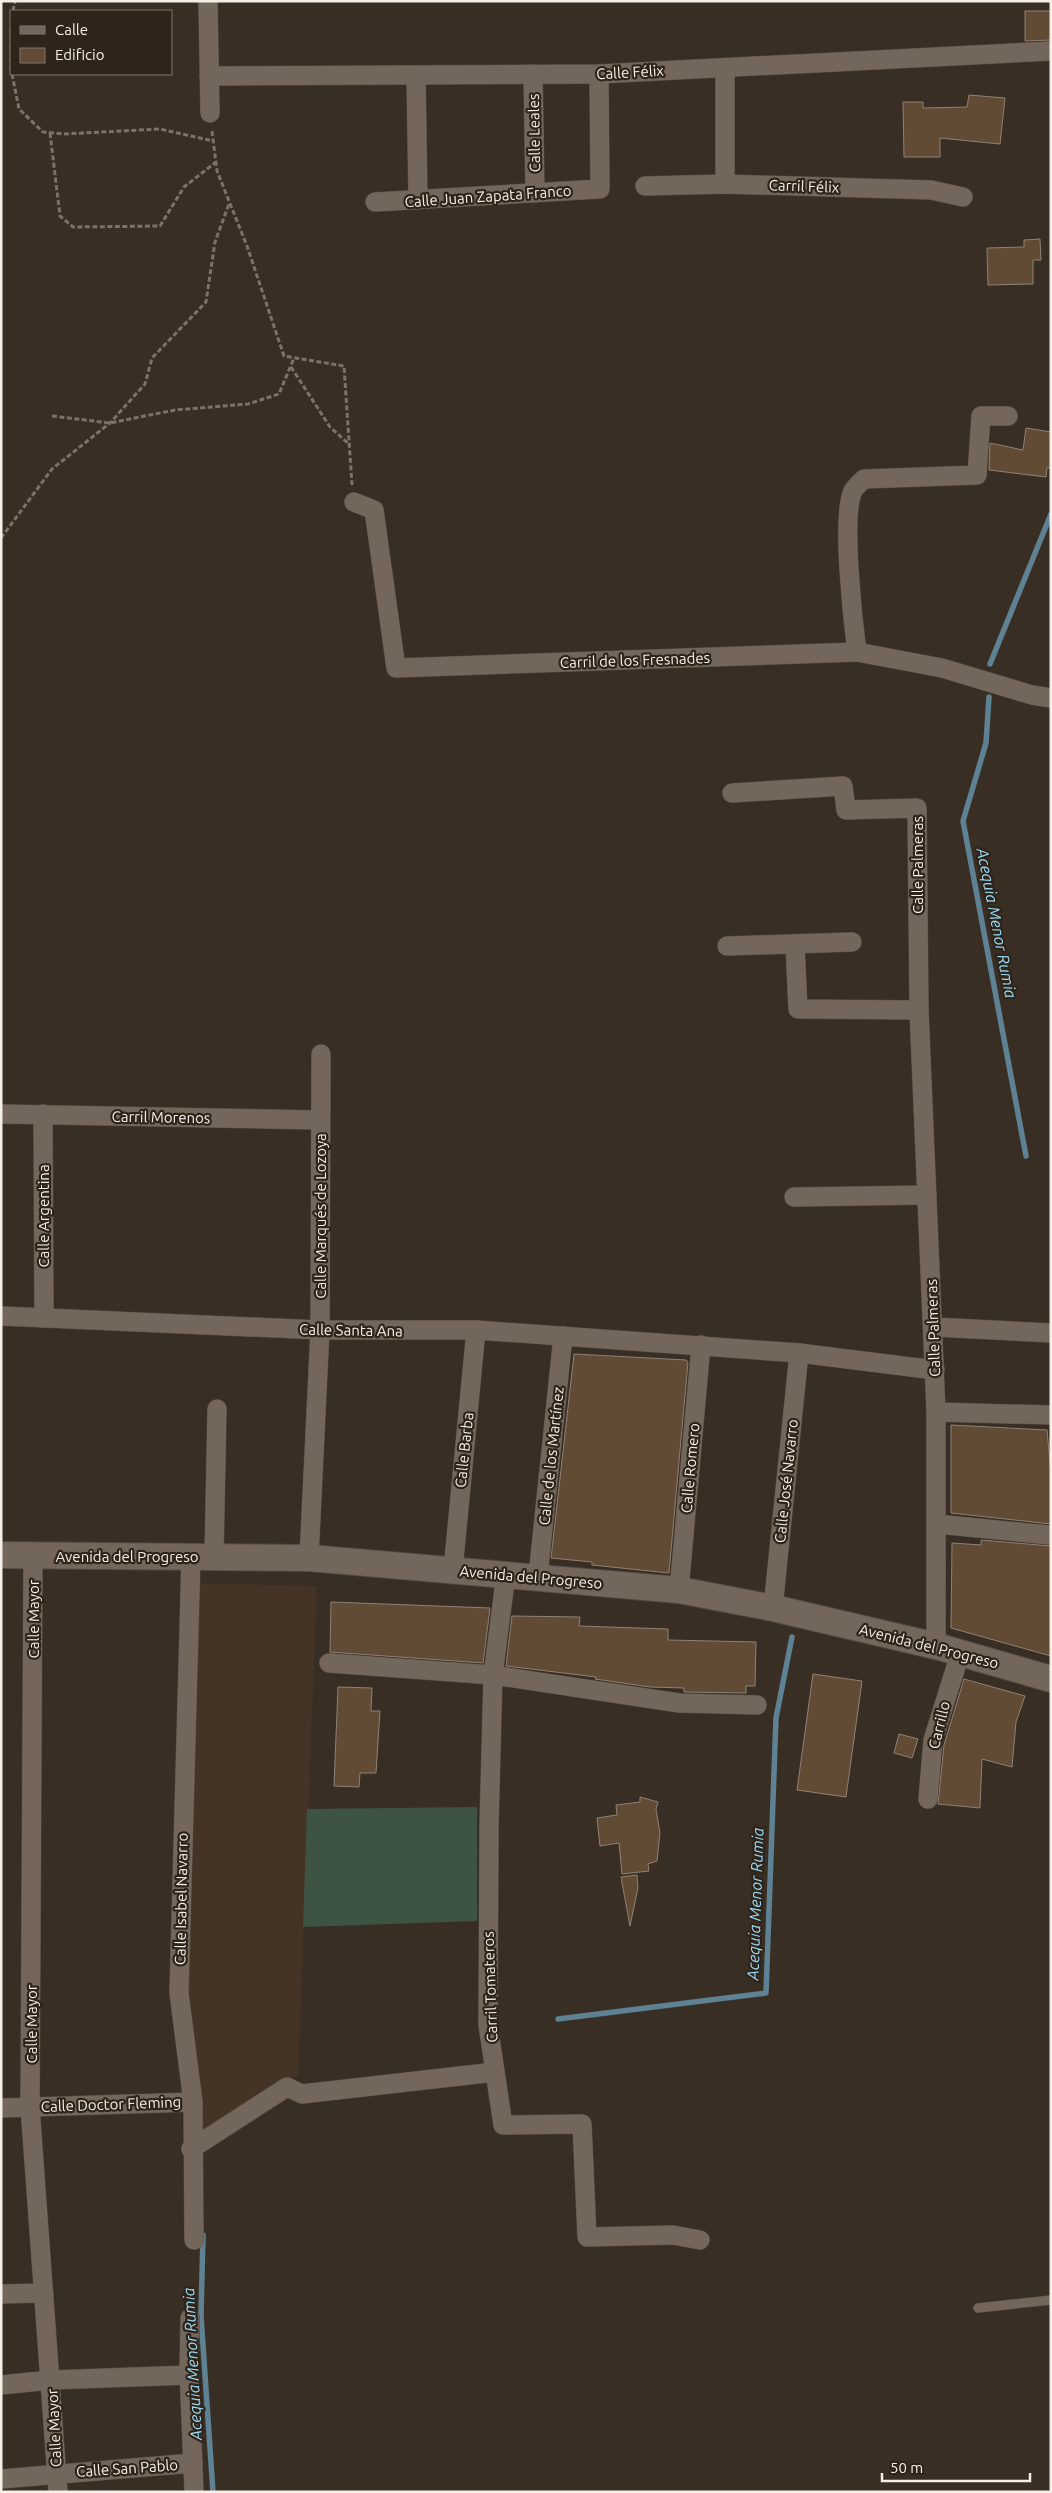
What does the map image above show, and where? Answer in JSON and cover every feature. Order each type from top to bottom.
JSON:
[{"type":"main road","name":"Avenida del Progreso","points":[[1,1555],[309,1558],[538,1576],[679,1590],[773,1608],[948,1650],[1051,1679]]},
{"type":"street","points":[[208,1],[210,113]]},
{"type":"street","name":"Calle Félix","points":[[209,76],[599,74],[1051,51]]},
{"type":"street","points":[[724,184],[725,68]]},
{"type":"street","name":"Calle Leales","points":[[533,74],[535,192]]},
{"type":"street","name":"Calle Juan Zapata Franco","points":[[375,202],[600,189],[599,74]]},
{"type":"street","points":[[416,75],[418,200]]},
{"type":"street","name":"Carril Félix","points":[[645,186],[724,184],[931,190],[963,197]]},
{"type":"street","points":[[857,652],[851,604],[849,514],[853,490],[864,479],[977,475],[981,416],[1008,416]]},
{"type":"street","name":"Carril de los Fresnades","points":[[354,502],[374,510],[396,668],[857,652],[942,668],[1032,695],[1051,698]]},
{"type":"street","name":"Calle Palmeras","points":[[732,793],[843,786],[846,810],[917,808],[918,1010],[934,1327],[937,1524],[948,1650]]},
{"type":"street","points":[[727,946],[852,942]]},
{"type":"street","points":[[796,945],[798,1009],[918,1010]]},
{"type":"street","name":"Calle Marqués de Lozoya","points":[[309,1558],[320,1330],[321,1054]]},
{"type":"street","name":"Carril Morenos","points":[[1,1114],[320,1120]]},
{"type":"street","name":"Calle Argentina","points":[[43,1114],[44,1318]]},
{"type":"street","points":[[794,1197],[927,1195]]},
{"type":"street","name":"Calle Santa Ana","points":[[1,1316],[320,1330],[476,1330],[800,1353],[935,1370]]},
{"type":"street","points":[[934,1327],[1051,1333]]},
{"type":"street","name":"Calle Barba","points":[[452,1570],[476,1330]]},
{"type":"street","name":"Calle de los Martínez","points":[[538,1576],[563,1336]]},
{"type":"street","name":"Calle Romero","points":[[679,1590],[701,1345]]},
{"type":"street","name":"Calle José Navarro","points":[[773,1608],[800,1353]]},
{"type":"street","name":"Calle Isabel Navarro","points":[[194,2240],[193,2102],[179,1993],[202,1557],[217,1409]]},
{"type":"street","points":[[936,1412],[1051,1415]]},
{"type":"street","points":[[937,1524],[1049,1535]]},
{"type":"street","name":"Calle Mayor","points":[[33,1556],[30,2107],[52,2380],[57,2483]]},
{"type":"street","name":"Carril Tomateros","points":[[506,1574],[493,1675],[489,1827],[488,2025],[503,2125],[582,2124],[587,2237],[673,2235],[700,2240]]},
{"type":"street","name":"Carrillo","points":[[928,1799],[933,1740],[948,1650]]},
{"type":"street","points":[[329,1663],[493,1675],[679,1703],[758,1705]]},
{"type":"street","points":[[192,2148],[287,2087],[302,2094],[495,2072]]},
{"type":"street","name":"Calle Doctor Fleming","points":[[1,2108],[193,2102]]},
{"type":"street","points":[[1,2294],[44,2293]]},
{"type":"street","points":[[190,2318],[189,2375],[194,2492]]},
{"type":"street","points":[[1,2385],[52,2380],[189,2375]]},
{"type":"street","name":"Calle San Pablo","points":[[1,2478],[57,2483],[193,2464]]},
{"type":"lane","points":[[978,2308],[1051,2300]]},
{"type":"path","points":[[12,75],[19,109],[43,132],[64,134],[160,129],[213,141]]},
{"type":"path","points":[[210,113],[217,171],[247,246],[284,356],[344,366],[354,502]]},
{"type":"path","points":[[50,132],[60,216],[73,227],[160,226],[184,187],[216,162]]},
{"type":"path","points":[[1,538],[52,468],[110,423],[145,384],[152,358],[206,302],[215,242],[230,203]]},
{"type":"path","points":[[52,416],[110,423],[175,410],[248,404],[279,394],[294,358]]},
{"type":"path","points":[[290,366],[330,427],[350,445]]},
{"type":"shaded area","points":[[190,1583],[317,1586],[298,2075],[191,2149],[179,1993]]},
{"type":"green space","points":[[477,1807],[477,1921],[303,1927],[307,1809]]},
{"type":"building","points":[[1025,11],[1051,11],[1051,40],[1025,41]]},
{"type":"building","points":[[969,95],[1005,98],[1000,144],[940,138],[940,157],[904,157],[903,102],[923,102],[923,108],[967,107]]},
{"type":"building","points":[[1040,239],[1041,260],[1033,260],[1033,284],[988,285],[987,248],[1024,247],[1024,240]]},
{"type":"building","points":[[1026,428],[1051,432],[1051,468],[1047,468],[1046,477],[989,470],[990,443],[1023,450]]},
{"type":"building","points":[[574,1354],[686,1360],[688,1362],[669,1573],[592,1565],[592,1562],[551,1558]]},
{"type":"building","points":[[951,1425],[1047,1430],[1051,1474],[1051,1524],[951,1513]]},
{"type":"building","points":[[981,1540],[1051,1546],[1051,1656],[951,1628],[952,1543],[981,1545]]},
{"type":"building","points":[[331,1602],[490,1608],[483,1663],[330,1652]]},
{"type":"building","points":[[512,1616],[580,1617],[579,1626],[668,1629],[668,1640],[756,1642],[755,1686],[746,1686],[746,1693],[684,1692],[684,1688],[650,1687],[595,1679],[596,1677],[506,1666]]},
{"type":"building","points":[[813,1674],[862,1681],[846,1797],[797,1790]]},
{"type":"building","points":[[964,1679],[1025,1696],[1016,1722],[1012,1767],[982,1759],[980,1808],[938,1804],[944,1745]]},
{"type":"building","points":[[338,1687],[372,1688],[371,1711],[380,1711],[376,1773],[360,1773],[359,1787],[334,1786]]},
{"type":"building","points":[[899,1734],[918,1739],[912,1758],[894,1753]]},
{"type":"building","points":[[640,1797],[658,1802],[656,1809],[660,1833],[657,1861],[648,1864],[649,1871],[622,1874],[619,1843],[600,1846],[597,1818],[617,1815],[616,1805],[640,1802]]},
{"type":"building","points":[[637,1875],[638,1888],[630,1926],[621,1877]]},
{"type":"waterway","name":"Acequia Menor Rumia","points":[[990,664],[1051,514]]},
{"type":"waterway","name":"Acequia Menor Rumia","points":[[989,697],[986,743],[963,821],[1026,1156]]},
{"type":"waterway","name":"Acequia Menor Rumia","points":[[558,2019],[766,1993],[776,1718],[792,1637]]},
{"type":"waterway","name":"Acequia Menor Rumia","points":[[203,2235],[201,2316],[213,2492]]}]
